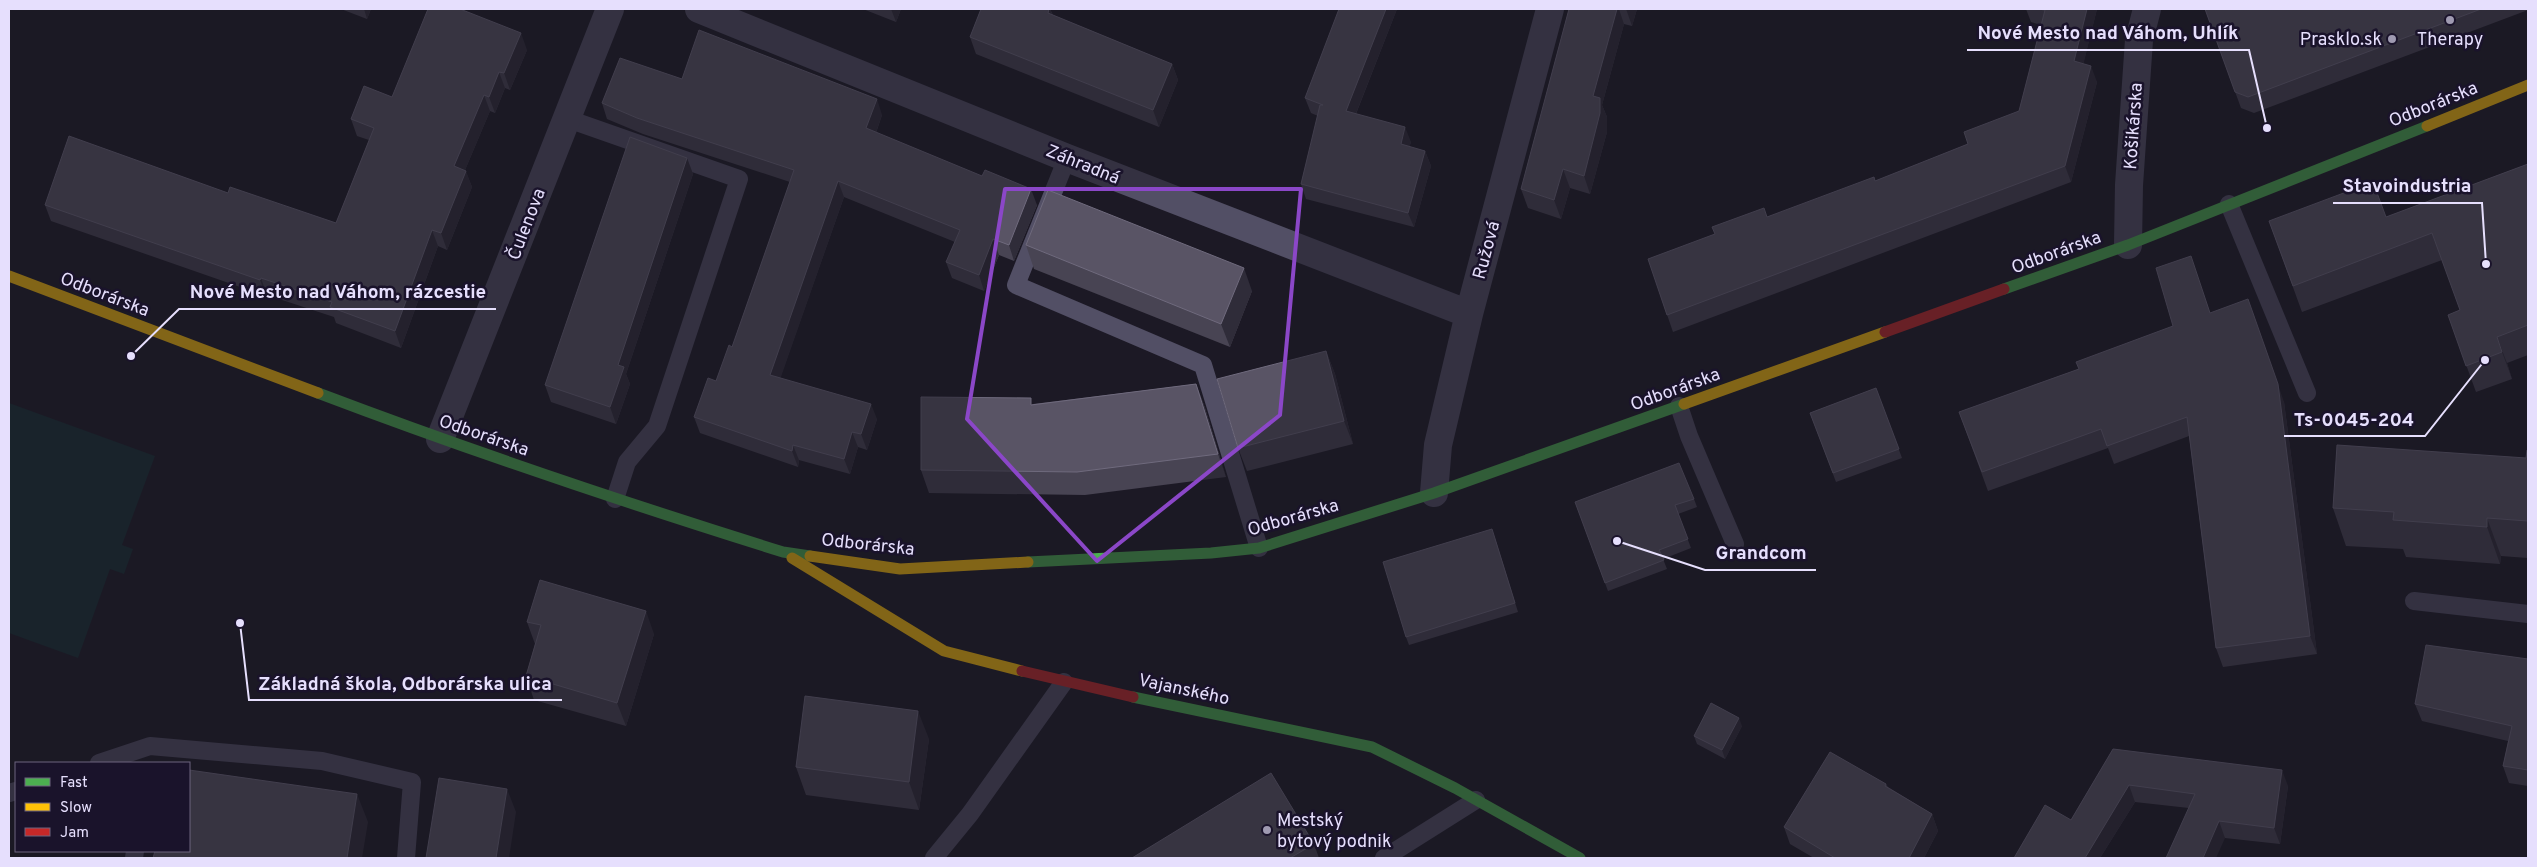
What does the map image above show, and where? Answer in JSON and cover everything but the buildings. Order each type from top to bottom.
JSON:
[{"type":"main road","name":"Odborárska","points":[[9,276],[440,439],[615,499],[783,552],[900,569],[1210,553],[1259,548],[1434,493],[2128,245],[2528,85]]},
{"type":"main road","name":"Vajanského","points":[[783,552],[944,651],[1064,682],[1372,747],[1476,800],[1580,858]]},
{"type":"street","name":"Čulenova","points":[[440,439],[610,9]]},
{"type":"street","name":"Záhradná","points":[[699,9],[1067,158],[1469,314]]},
{"type":"street","name":"Ružová","points":[[1434,493],[1438,445],[1469,314],[1550,9]]},
{"type":"street","name":"Košikárska","points":[[2128,245],[2129,185],[2139,40],[2147,9]]},
{"type":"lane","points":[[568,119],[739,179],[657,426],[627,462],[615,499]]},
{"type":"lane","points":[[1067,158],[1016,285],[1203,365],[1259,548]]},
{"type":"lane","points":[[2229,204],[2307,394]]},
{"type":"lane","points":[[1679,406],[1689,436],[1735,544]]},
{"type":"lane","points":[[2414,601],[2528,614]]},
{"type":"lane","points":[[934,858],[970,814],[1064,682]]},
{"type":"lane","points":[[105,762],[149,755],[322,761],[412,782],[406,858]]},
{"type":"lane","points":[[1384,858],[1476,800]]},
{"type":"highlighted area","points":[[1005,189],[1301,189],[1280,415],[1097,561],[967,419]]},
{"type":"green space","points":[[9,403],[155,456],[122,545],[133,549],[124,574],[110,569],[78,658],[9,633]]},
{"type":"traffic: fast","points":[[2004,289],[2128,245],[2427,126]]},
{"type":"traffic: fast","points":[[318,393],[491,456],[666,515],[783,552],[810,556]]},
{"type":"traffic: fast","points":[[1028,562],[1211,553],[1259,548],[1434,493],[1684,404]]},
{"type":"traffic: fast","points":[[1133,697],[1372,747],[1455,788],[1580,858]]},
{"type":"traffic: slow","points":[[2427,126],[2528,85]]},
{"type":"traffic: slow","points":[[9,276],[318,393]]},
{"type":"traffic: slow","points":[[1684,404],[1885,332]]},
{"type":"traffic: slow","points":[[810,556],[900,569],[1028,562]]},
{"type":"traffic: slow","points":[[792,558],[944,651],[1022,671]]},
{"type":"traffic: jam","points":[[1885,332],[2004,289]]},
{"type":"traffic: jam","points":[[1022,671],[1133,697]]},
{"type":"place","name":"Therapy","points":[[2450,20]]},
{"type":"place","name":"Prasklo.sk","points":[[2392,39]]},
{"type":"place","name":"Nové Mesto nad Váhom, Uhlík","points":[[2267,128]]},
{"type":"place","name":"Stavoindustria","points":[[2486,264]]},
{"type":"place","name":"Nové Mesto nad Váhom, rázcestie","points":[[131,356]]},
{"type":"place","name":"Ts-0045-204","points":[[2485,360]]},
{"type":"place","name":"Grandcom","points":[[1617,541]]},
{"type":"place","name":"Základná škola, Odborárska ulica","points":[[240,623]]},
{"type":"place","name":"Mestský bytový podnik","points":[[1267,830]]}]
